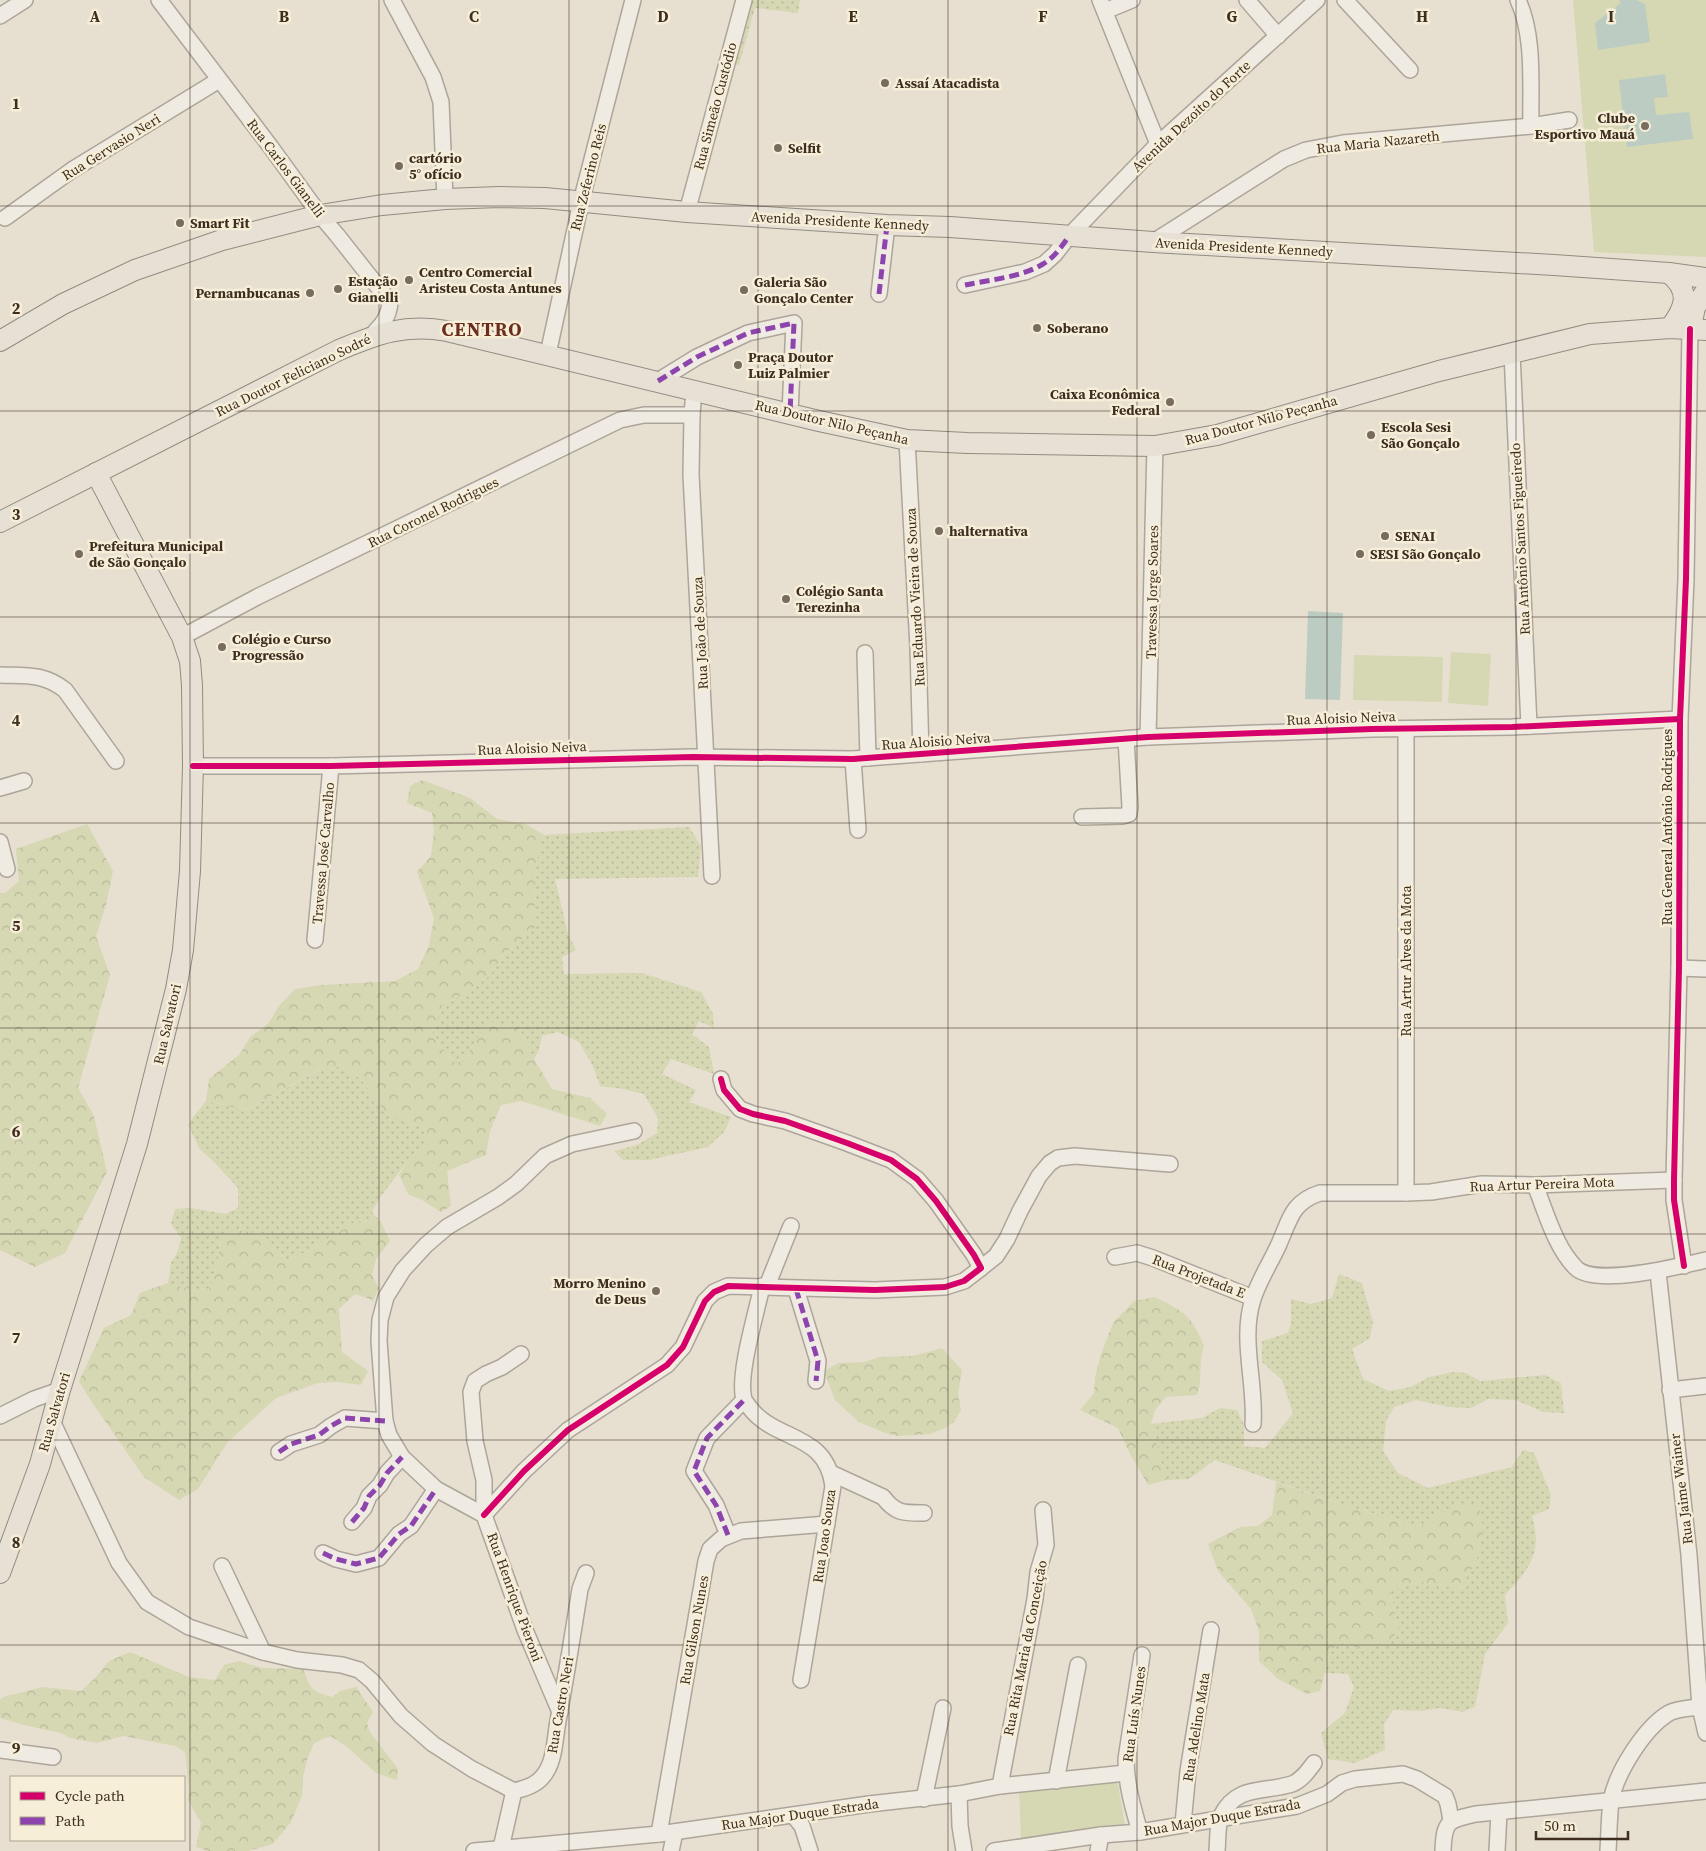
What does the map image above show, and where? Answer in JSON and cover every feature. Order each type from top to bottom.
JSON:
[{"type":"main road","name":"Avenida Presidente Kennedy","points":[[0,341],[63,304],[135,270],[222,240],[320,215],[382,205],[445,199],[499,197],[545,198],[687,212],[1669,273],[1706,278]]},
{"type":"main road","points":[[1669,273],[1678,280],[1685,296],[1682,307],[1670,328]]},
{"type":"main road","points":[[1698,329],[1695,307],[1706,291]]},
{"type":"main road","name":"Rua Doutor Feliciano Sodré","points":[[0,522],[339,350],[370,337],[414,327],[432,328],[548,354],[694,390]]},
{"type":"main road","name":"Rua Doutor Nilo Peçanha","points":[[694,390],[907,440],[967,443],[1155,446],[1217,435],[1439,371],[1590,334],[1670,328],[1698,329]]},
{"type":"main road","name":"Rua Salvatori","points":[[0,1574],[40,1464],[60,1390],[137,1144],[176,989],[183,950],[190,870],[193,766],[190,661],[182,637],[96,473]]},
{"type":"street","points":[[0,16],[25,0]]},
{"type":"street","name":"Rua Carlos Gianelli","points":[[159,0],[320,215],[390,302],[389,314],[370,337]]},
{"type":"street","points":[[392,0],[433,77],[441,102],[445,199]]},
{"type":"street","name":"Rua Zeferino Reis","points":[[548,354],[581,202],[633,0]]},
{"type":"street","name":"Rua Simeão Custódio","points":[[687,212],[744,0]]},
{"type":"street","points":[[1132,0],[1102,6],[1158,144]]},
{"type":"street","points":[[1247,0],[1278,36]]},
{"type":"street","name":"Avenida Dezoito do Forte","points":[[965,286],[1025,272],[1044,264],[1158,144],[1318,0]]},
{"type":"street","points":[[1345,0],[1410,70]]},
{"type":"street","points":[[1518,0],[1525,14],[1529,45],[1531,126]]},
{"type":"street","name":"Rua Gervasio Neri","points":[[5,218],[72,170],[219,80]]},
{"type":"street","name":"Rua Maria Nazareth","points":[[1153,242],[1284,159],[1306,150],[1343,143],[1531,126],[1569,120]]},
{"type":"street","points":[[879,294],[887,224]]},
{"type":"street","points":[[658,381],[697,357],[748,333],[794,323],[790,414]]},
{"type":"street","name":"Rua General Antônio Rodrigues","points":[[1684,1266],[1674,1200],[1679,968],[1680,719],[1698,329]]},
{"type":"street","name":"Rua Antônio Santos Figueiredo","points":[[1512,353],[1529,726]]},
{"type":"street","name":"Rua João de Souza","points":[[694,390],[691,476],[712,876]]},
{"type":"street","name":"Rua Coronel Rodrigues","points":[[182,637],[257,597],[620,420],[644,415],[692,415]]},
{"type":"street","name":"Rua Eduardo Vieira de Souza","points":[[907,440],[918,648],[921,754]]},
{"type":"street","name":"Travessa Jorge Soares","points":[[1148,737],[1155,446]]},
{"type":"street","points":[[865,653],[868,758]]},
{"type":"street","points":[[0,675],[39,676],[54,682],[64,690],[116,761]]},
{"type":"street","name":"Rua Aloisio Neiva","points":[[193,766],[331,766],[706,757],[853,759],[1148,737],[1529,726],[1680,719]]},
{"type":"street","name":"Rua Artur Alves da Mota","points":[[1406,729],[1406,1193]]},
{"type":"street","points":[[1082,817],[1123,816],[1129,814],[1126,739]]},
{"type":"street","points":[[853,759],[858,830]]},
{"type":"street","name":"Travessa José Carvalho","points":[[315,940],[331,766]]},
{"type":"street","points":[[0,788],[24,781]]},
{"type":"street","points":[[0,842],[7,869]]},
{"type":"street","points":[[1679,968],[1706,968]]},
{"type":"street","points":[[721,1079],[724,1090],[740,1109],[785,1121],[847,1142],[891,1160],[917,1179],[942,1208],[981,1268]]},
{"type":"street","name":"Rua Henrique Pieroni","points":[[560,1712],[524,1630],[484,1515],[436,1489],[402,1457],[389,1435],[385,1421],[379,1341],[380,1320],[386,1297],[403,1270],[426,1245],[447,1227],[498,1197],[516,1184],[545,1156],[572,1144],[634,1131]]},
{"type":"street","points":[[484,1515],[524,1471],[568,1430],[666,1365],[683,1347],[705,1301],[714,1292],[728,1286],[875,1290],[946,1287],[964,1281],[996,1256],[1007,1239],[1039,1176],[1050,1163],[1058,1158],[1075,1156],[1170,1164]]},
{"type":"street","name":"Rua Artur Pereira Mota","points":[[1320,1193],[1406,1193],[1431,1192],[1482,1184],[1536,1185],[1674,1180]]},
{"type":"street","points":[[1536,1185],[1560,1247],[1576,1269],[1589,1275],[1658,1272],[1706,1260]]},
{"type":"street","name":"Rua Projetada E","points":[[1253,1424],[1252,1382],[1248,1353],[1249,1325],[1253,1298],[1271,1263],[1294,1209],[1306,1197],[1320,1193]]},
{"type":"street","points":[[728,1535],[716,1505],[694,1471],[707,1438],[744,1400],[742,1386],[745,1365],[764,1286],[791,1226]]},
{"type":"street","name":"Rua Projetada E","points":[[1115,1256],[1138,1253],[1253,1298]]},
{"type":"street","name":"Rua Jaime Wainer","points":[[1658,1272],[1689,1555],[1706,1733]]},
{"type":"street","points":[[796,1289],[818,1361],[816,1382]]},
{"type":"street","points":[[484,1515],[484,1480],[475,1441],[471,1392],[475,1381],[502,1367],[521,1354]]},
{"type":"street","points":[[1670,1390],[1706,1386]]},
{"type":"street","points":[[0,1416],[34,1399],[60,1390]]},
{"type":"street","name":"Rua Joao Souza","points":[[744,1400],[756,1415],[808,1444],[824,1460],[831,1473],[833,1486],[802,1680]]},
{"type":"street","points":[[280,1452],[291,1444],[319,1435],[345,1418],[385,1421]]},
{"type":"street","points":[[52,1421],[119,1563],[147,1602],[189,1627],[263,1652],[297,1660],[342,1664],[359,1670],[372,1681],[401,1716],[433,1744],[472,1769],[514,1791],[501,1848]]},
{"type":"street","points":[[352,1522],[364,1508],[369,1496],[402,1457]]},
{"type":"street","points":[[831,1473],[883,1497],[889,1505],[902,1513],[924,1514]]},
{"type":"street","points":[[323,1553],[336,1559],[356,1564],[379,1558],[400,1534],[411,1526],[436,1489]]},
{"type":"street","name":"Rua Rita Maria da Conceição","points":[[1000,1786],[1035,1599],[1038,1572],[1046,1545],[1044,1510]]},
{"type":"street","name":"Rua Gilson Nunes","points":[[659,1834],[706,1561],[710,1549],[728,1535],[741,1531],[827,1524]]},
{"type":"street","points":[[222,1566],[263,1652]]},
{"type":"street","name":"Rua Castro Neri","points":[[514,1791],[528,1787],[541,1780],[547,1771],[553,1751],[580,1589],[586,1573]]},
{"type":"street","name":"Rua Adelino Mata","points":[[1183,1824],[1188,1771],[1211,1630]]},
{"type":"street","name":"Rua Luís Nunes","points":[[1140,1832],[1126,1774],[1126,1754],[1142,1655]]},
{"type":"street","points":[[1056,1781],[1078,1665]]},
{"type":"street","points":[[1608,1851],[1611,1800],[1616,1783],[1627,1760],[1648,1732],[1670,1712],[1703,1707]]},
{"type":"street","points":[[924,1799],[943,1708]]},
{"type":"street","points":[[0,1750],[53,1757]]},
{"type":"street","points":[[1217,1851],[1221,1818],[1231,1803],[1239,1796],[1252,1791],[1293,1783],[1304,1775],[1314,1762]]},
{"type":"street","name":"Rua Major Duque Estrada","points":[[474,1851],[528,1848],[659,1834],[869,1804],[924,1799],[1000,1786],[1126,1774]]},
{"type":"street","name":"Rua Major Duque Estrada","points":[[994,1851],[1101,1835],[1140,1832],[1297,1806],[1327,1794],[1342,1783],[1355,1779],[1403,1774],[1417,1779],[1445,1796],[1451,1820]]},
{"type":"street","points":[[1443,1846],[1446,1827],[1451,1820],[1476,1814],[1706,1791]]},
{"type":"street","points":[[959,1794],[960,1826],[964,1851]]},
{"type":"street","points":[[1497,1851],[1499,1812]]},
{"type":"street","points":[[793,1815],[802,1826],[810,1851]]},
{"type":"street","points":[[671,1851],[675,1832]]},
{"type":"street","points":[[1098,1851],[1101,1835]]},
{"type":"green space","points":[[748,0],[800,0],[798,13],[755,8],[739,65],[732,64]]},
{"type":"green space","name":"Clube Esportivo Mauá","points":[[1573,0],[1706,0],[1706,257],[1594,252]]},
{"type":"green space","points":[[1451,652],[1491,654],[1488,706],[1448,703]]},
{"type":"green space","points":[[1354,655],[1443,657],[1442,702],[1353,700]]},
{"type":"green space","points":[[422,780],[470,798],[497,819],[526,824],[544,835],[536,869],[535,928],[505,953],[489,976],[465,994],[442,1005],[432,1035],[453,1062],[464,1062],[476,1039],[491,1022],[519,1028],[534,1059],[552,1089],[590,1098],[607,1114],[600,1126],[522,1101],[501,1105],[490,1131],[486,1155],[447,1171],[451,1206],[441,1212],[408,1194],[399,1175],[407,1162],[424,1146],[427,1129],[386,1114],[360,1078],[338,1067],[320,1069],[246,1110],[206,1101],[209,1079],[240,1054],[250,1037],[269,1023],[278,1007],[295,989],[322,985],[395,981],[418,969],[429,945],[434,918],[417,872],[431,856],[434,832],[432,813],[407,803],[410,786]]},
{"type":"green space","points":[[87,824],[113,871],[106,905],[96,936],[110,975],[78,1088],[94,1116],[107,1172],[65,1253],[35,1267],[0,1250],[0,893],[5,893],[19,881],[16,849]]},
{"type":"green space","points":[[689,827],[701,846],[698,877],[555,879],[568,934],[576,950],[562,957],[564,974],[642,973],[701,992],[713,1014],[714,1028],[699,1021],[692,1034],[709,1047],[714,1074],[671,1059],[662,1074],[696,1090],[689,1102],[731,1117],[724,1132],[708,1147],[649,1160],[623,1160],[614,1151],[637,1145],[657,1133],[658,1118],[644,1094],[600,1086],[593,1066],[579,1042],[558,1032],[542,1036],[539,1050],[534,1059],[519,1028],[476,1039],[464,1062],[453,1062],[432,1035],[442,1005],[465,994],[489,976],[505,953],[535,928],[536,869],[544,835]]},
{"type":"green space","points":[[338,1067],[360,1078],[386,1114],[427,1129],[424,1146],[407,1162],[381,1196],[372,1212],[381,1222],[356,1221],[307,1252],[286,1260],[281,1253],[220,1237],[218,1260],[211,1288],[197,1292],[168,1283],[171,1263],[178,1251],[181,1238],[171,1224],[175,1209],[191,1208],[225,1214],[238,1208],[238,1188],[199,1148],[188,1124],[206,1101],[246,1110],[321,1069]]},
{"type":"green space","points":[[356,1221],[381,1222],[390,1241],[376,1259],[372,1275],[379,1288],[373,1300],[355,1294],[339,1309],[342,1352],[368,1371],[361,1385],[338,1382],[318,1383],[276,1398],[227,1443],[198,1489],[179,1500],[144,1477],[79,1381],[104,1328],[131,1315],[140,1293],[168,1283],[197,1292],[211,1288],[218,1260],[220,1237],[236,1230],[263,1234],[286,1260],[307,1252]]},
{"type":"green space","points":[[1339,1274],[1362,1283],[1373,1322],[1370,1338],[1352,1349],[1363,1379],[1389,1391],[1411,1387],[1429,1377],[1454,1372],[1466,1373],[1480,1381],[1545,1375],[1561,1383],[1564,1413],[1543,1412],[1516,1400],[1488,1399],[1471,1408],[1448,1407],[1416,1400],[1394,1407],[1386,1421],[1383,1451],[1398,1473],[1428,1488],[1512,1467],[1523,1450],[1534,1453],[1551,1495],[1549,1509],[1532,1516],[1535,1529],[1535,1551],[1527,1569],[1505,1595],[1508,1623],[1485,1654],[1475,1707],[1462,1712],[1439,1708],[1422,1711],[1393,1710],[1384,1724],[1385,1750],[1355,1763],[1328,1759],[1321,1733],[1345,1713],[1354,1687],[1348,1674],[1325,1673],[1330,1653],[1340,1642],[1364,1650],[1398,1628],[1390,1590],[1421,1582],[1461,1589],[1444,1511],[1424,1525],[1410,1527],[1398,1519],[1355,1509],[1215,1460],[1189,1479],[1166,1480],[1151,1424],[1202,1418],[1220,1408],[1237,1410],[1244,1425],[1244,1446],[1265,1448],[1293,1413],[1282,1380],[1262,1362],[1262,1341],[1288,1333],[1291,1323],[1291,1299],[1311,1304],[1332,1298]]},
{"type":"green space","points":[[1155,1297],[1186,1315],[1195,1327],[1204,1346],[1197,1395],[1166,1397],[1155,1410],[1151,1424],[1166,1480],[1148,1485],[1118,1428],[1080,1410],[1094,1393],[1095,1377],[1101,1354],[1113,1323],[1134,1301]]},
{"type":"green space","points":[[942,1348],[962,1370],[958,1394],[961,1410],[954,1422],[930,1434],[898,1436],[885,1433],[859,1422],[835,1400],[824,1371],[838,1363],[864,1362],[880,1357],[913,1356]]},
{"type":"green space","points":[[1276,1482],[1355,1509],[1398,1519],[1410,1527],[1424,1525],[1459,1503],[1479,1505],[1483,1529],[1479,1556],[1460,1589],[1421,1582],[1390,1590],[1398,1629],[1391,1642],[1364,1650],[1340,1642],[1330,1653],[1320,1691],[1307,1694],[1278,1679],[1259,1661],[1259,1631],[1251,1609],[1218,1571],[1208,1544],[1240,1527],[1258,1526],[1272,1515]]},
{"type":"green space","points":[[130,1652],[189,1677],[215,1680],[224,1665],[239,1661],[263,1668],[304,1669],[313,1689],[332,1697],[340,1691],[356,1687],[373,1712],[367,1723],[370,1732],[398,1769],[397,1780],[376,1773],[346,1746],[330,1736],[314,1743],[303,1777],[302,1796],[291,1822],[273,1844],[248,1851],[208,1851],[196,1847],[201,1823],[188,1800],[189,1788],[185,1752],[175,1746],[123,1736],[97,1743],[70,1738],[61,1733],[0,1718],[0,1700],[3,1697],[43,1687],[81,1691],[109,1661]]},
{"type":"green space","points":[[1117,1778],[1125,1826],[1021,1839],[1019,1788]]},
{"type":"shaded area","points":[[1619,0],[1636,0],[1645,4],[1650,42],[1598,50],[1595,23],[1621,3]]},
{"type":"shaded area","points":[[1665,74],[1668,97],[1654,98],[1656,115],[1689,112],[1693,139],[1627,147],[1619,80]]},
{"type":"shaded area","points":[[1308,611],[1343,613],[1340,700],[1305,699]]},
{"type":"marked path","points":[[879,294],[887,225]]},
{"type":"marked path","points":[[965,285],[1005,278],[1035,268],[1058,252],[1069,236]]},
{"type":"marked path","points":[[658,381],[697,357],[748,333],[794,323],[790,413]]},
{"type":"marked path","points":[[796,1289],[818,1361],[816,1381]]},
{"type":"marked path","points":[[728,1535],[716,1505],[694,1471],[707,1438],[744,1400]]},
{"type":"marked path","points":[[279,1452],[291,1444],[319,1435],[345,1418],[385,1421]]},
{"type":"marked path","points":[[352,1522],[364,1508],[369,1496],[402,1457]]},
{"type":"marked path","points":[[323,1553],[336,1559],[356,1564],[379,1558],[399,1534],[411,1526],[436,1489]]},
{"type":"cycle path","points":[[1684,1266],[1674,1200],[1674,1180],[1679,968],[1680,719],[1686,579],[1690,329]]},
{"type":"cycle path","points":[[193,766],[331,766],[693,757],[853,759],[1148,737],[1372,729],[1512,727],[1680,719]]},
{"type":"cycle path","points":[[484,1515],[524,1471],[568,1430],[667,1365],[683,1347],[705,1301],[714,1292],[728,1286],[875,1290],[945,1287],[964,1281],[981,1268],[936,1201],[917,1179],[891,1160],[785,1121],[740,1109],[724,1090],[721,1079]]},
{"type":"place","name":"Assaí Atacadista","points":[[885,83]]},
{"type":"place","name":"Clube Esportivo Mauá","points":[[1645,126]]},
{"type":"place","name":"Selfit","points":[[778,148]]},
{"type":"place","name":"cartório 5° ofício","points":[[399,166]]},
{"type":"place","name":"Smart Fit","points":[[180,223]]},
{"type":"place","name":"Centro Comercial Aristeu Costa Antunes","points":[[409,280]]},
{"type":"place","name":"Estação Gianelli","points":[[338,289]]},
{"type":"place","name":"Galeria São Gonçalo Center","points":[[744,290]]},
{"type":"place","name":"Pernambucanas","points":[[310,293]]},
{"type":"place","name":"Soberano","points":[[1037,328]]},
{"type":"place","name":"Praça Doutor Luiz Palmier","points":[[738,365]]},
{"type":"place","name":"Caixa Econômica Federal","points":[[1170,402]]},
{"type":"place","name":"Escola Sesi São Gonçalo","points":[[1371,435]]},
{"type":"place","name":"halternativa","points":[[939,531]]},
{"type":"place","name":"SENAI","points":[[1385,536]]},
{"type":"place","name":"Prefeitura Municipal de São Gonçalo","points":[[79,554]]},
{"type":"place","name":"SESI São Gonçalo","points":[[1360,554]]},
{"type":"place","name":"Colégio Santa Terezinha","points":[[786,599]]},
{"type":"place","name":"Colégio e Curso Progressão","points":[[222,647]]},
{"type":"place","name":"Morro Menino de Deus","points":[[656,1291]]},
{"type":"district","name":"CENTRO","points":[[482,329]]}]
